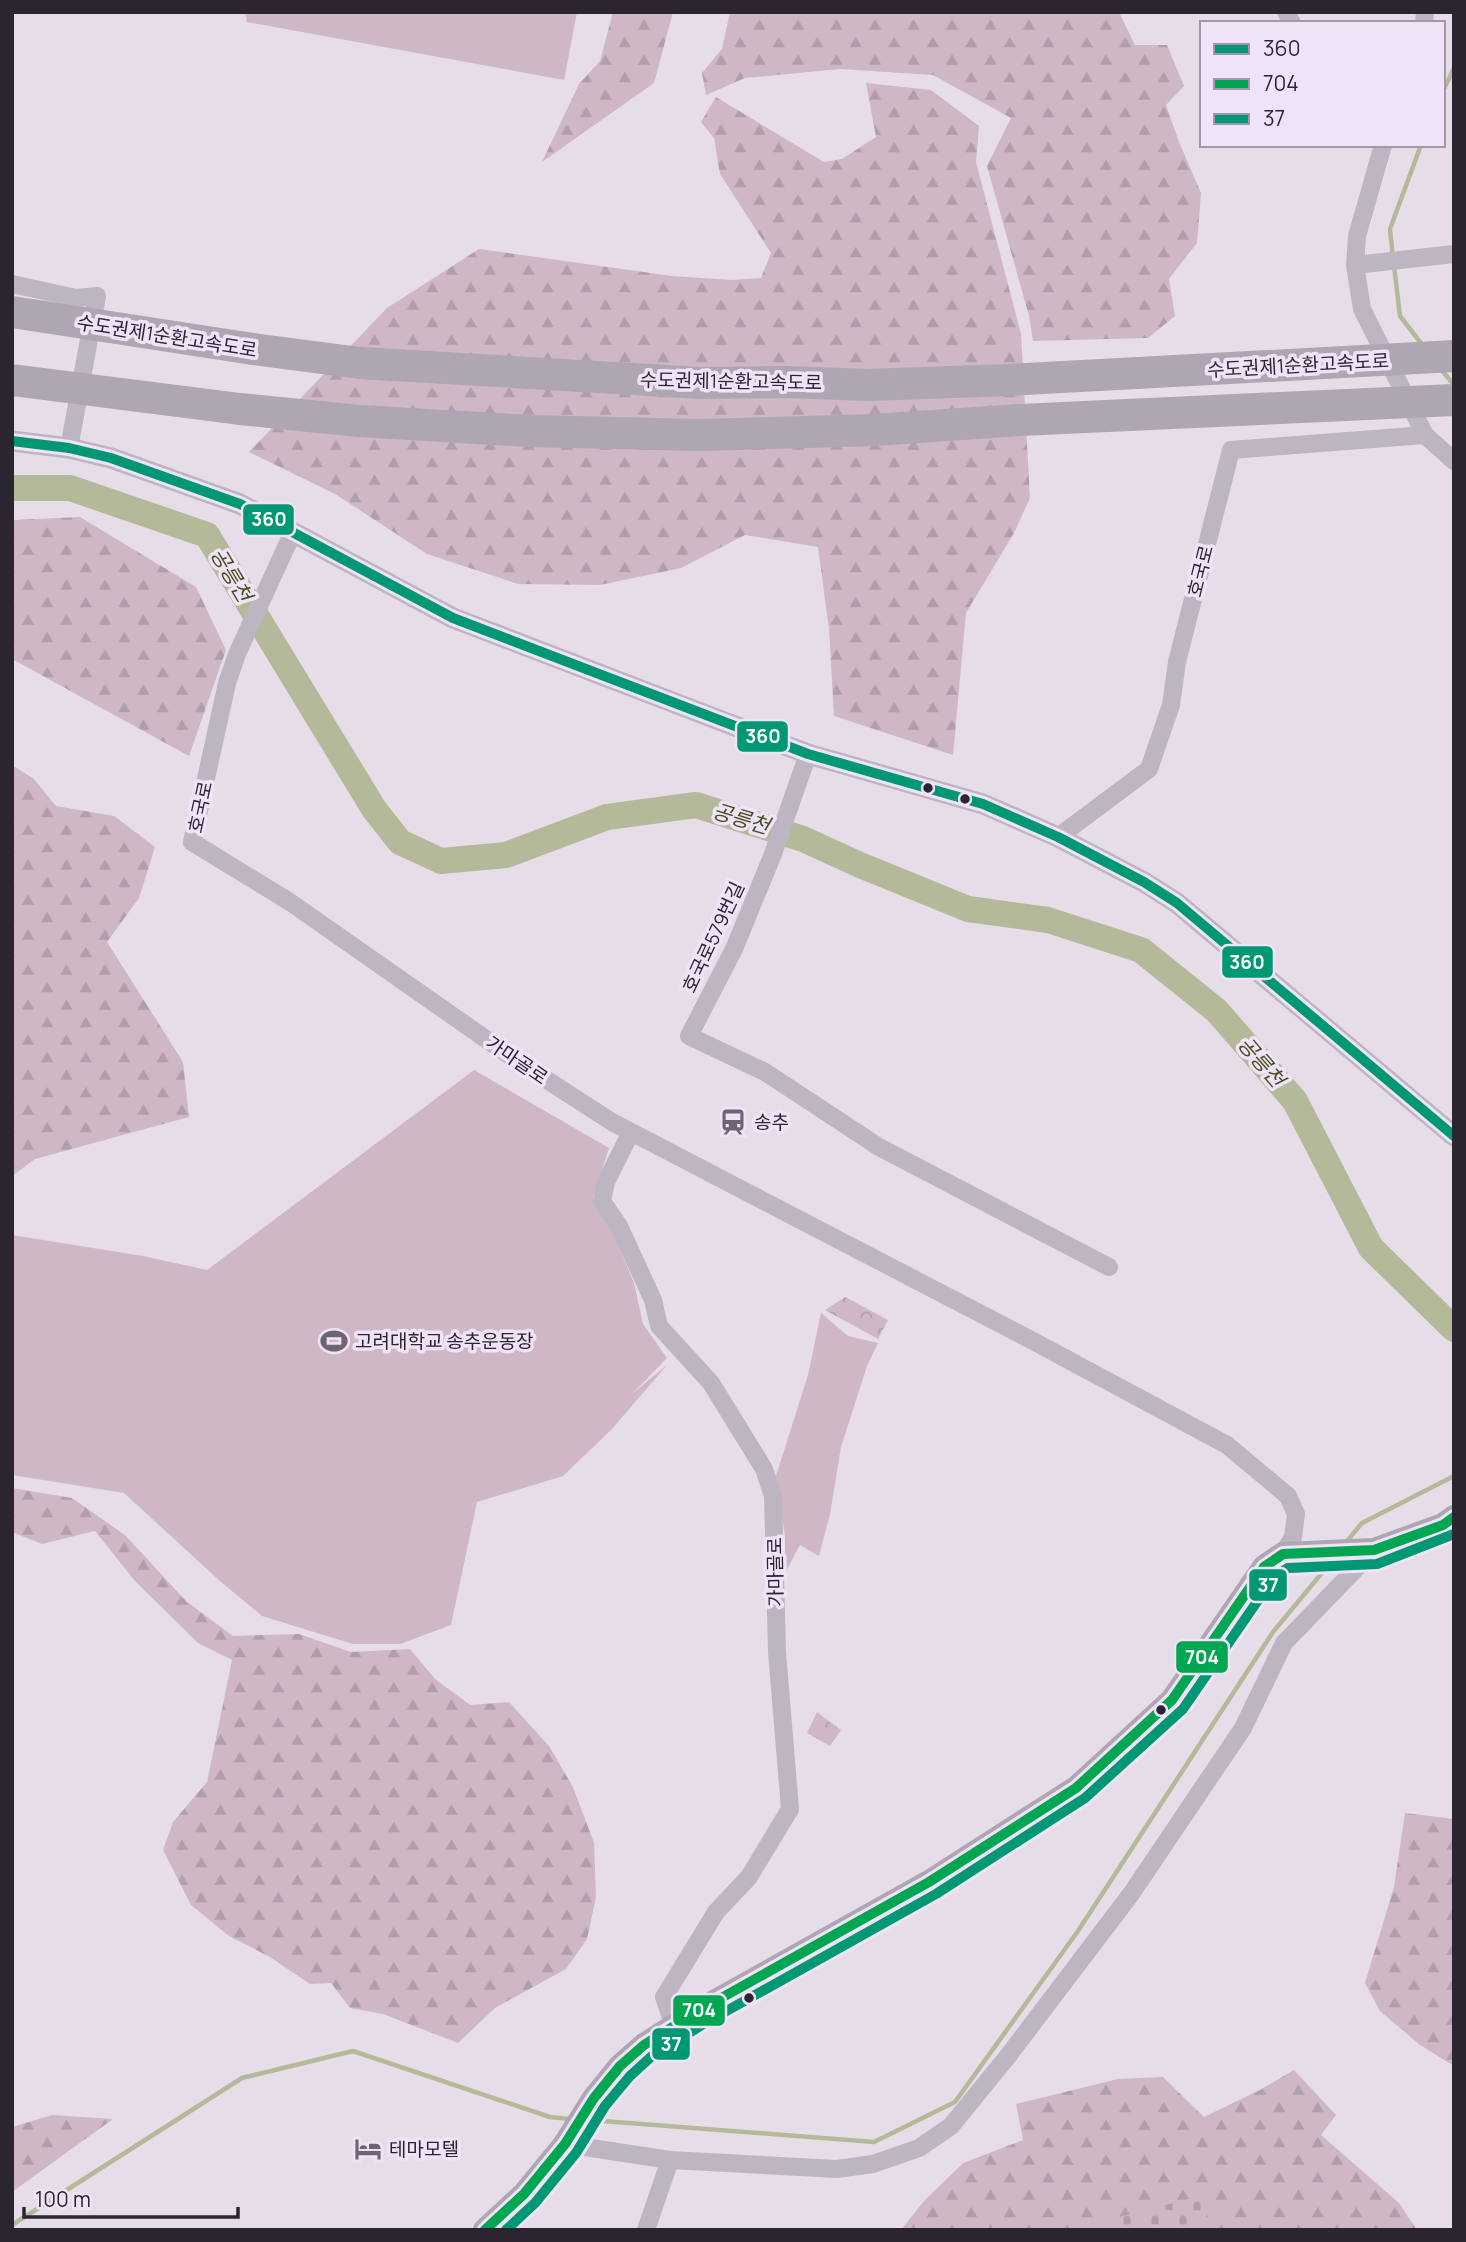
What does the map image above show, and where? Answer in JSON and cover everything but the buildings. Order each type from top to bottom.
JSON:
[{"type":"highway","name":"수도권제1순환고속도로","points":[[12,312],[360,363],[700,383],[867,384],[1007,380],[1454,356]]},
{"type":"highway","points":[[12,380],[359,421],[529,431],[700,435],[874,430],[1020,420],[1454,400]]},
{"type":"main road","points":[[1289,1554],[1374,1550],[1450,1525]]},
{"type":"main road","name":"가마골로","points":[[565,2144],[594,2098],[620,2066],[644,2045],[929,1882],[1076,1788],[1172,1700],[1264,1567],[1289,1554]]},
{"type":"main road","points":[[485,2230],[524,2194],[565,2144]]},
{"type":"street","points":[[1382,147],[1357,236],[1355,265],[1362,309],[1425,435],[1454,461]]},
{"type":"street","points":[[1355,265],[1454,254]]},
{"type":"street","points":[[12,284],[76,298],[97,296],[69,449]]},
{"type":"street","name":"호국로","points":[[1058,837],[1149,769],[1171,705],[1177,662],[1231,450],[1425,435]]},
{"type":"street","points":[[12,441],[111,458],[240,504],[453,618],[808,754],[983,804],[1058,837],[1178,903],[1454,1136]]},
{"type":"street","name":"호국로","points":[[293,532],[237,654],[227,683],[192,842],[290,902],[439,1007]]},
{"type":"street","name":"호국로579번길","points":[[808,754],[773,854],[734,949],[689,1036],[765,1072],[879,1147],[1109,1267]]},
{"type":"street","name":"가마골로","points":[[439,1007],[527,1067],[631,1132],[1227,1445],[1288,1496],[1296,1514],[1289,1554]]},
{"type":"street","name":"가마골로","points":[[631,1132],[606,1182],[602,1201],[619,1226],[653,1300],[659,1326],[711,1382],[764,1469],[773,1496],[777,1652],[790,1809],[749,1877],[716,1912],[670,1985],[664,1997],[674,2026]]},
{"type":"street","points":[[565,2144],[670,2160],[837,2169],[873,2164],[919,2148],[951,2126],[1008,2056],[1131,1894],[1243,1728],[1284,1643],[1374,1550]]},
{"type":"street","points":[[646,2230],[670,2160]]},
{"type":"green space","points":[[245,12],[577,12],[564,80],[247,22]]},
{"type":"green space","points":[[613,12],[673,12],[654,83],[542,162],[579,84],[600,61]]},
{"type":"green space","points":[[730,12],[1119,12],[1135,45],[1167,45],[1184,86],[1166,105],[1201,193],[1197,243],[1169,279],[1175,316],[1148,338],[1033,341],[1029,316],[987,166],[1011,118],[933,75],[840,69],[745,78],[706,95],[702,73],[722,49]]},
{"type":"green space","points":[[866,83],[931,90],[979,126],[976,162],[1021,334],[1030,498],[1014,533],[966,613],[953,755],[834,716],[829,629],[818,547],[745,535],[681,568],[600,585],[518,584],[427,554],[335,494],[249,452],[387,308],[479,249],[672,276],[732,280],[761,278],[771,253],[720,174],[714,138],[701,122],[716,97],[824,162],[842,159],[876,137]]},
{"type":"green space","points":[[80,517],[196,587],[226,650],[189,756],[12,659],[12,520]]},
{"type":"green space","points":[[12,765],[34,779],[56,806],[114,816],[155,847],[139,898],[107,942],[183,1062],[189,1117],[35,1159],[12,1176]]},
{"type":"green space","name":"고려대학교 송추운동장","points":[[474,1070],[609,1148],[593,1198],[610,1226],[634,1283],[643,1324],[667,1358],[632,1394],[667,1365],[611,1430],[563,1476],[477,1502],[451,1625],[400,1644],[353,1644],[262,1616],[124,1493],[12,1475],[12,1235],[143,1256],[207,1270]]},
{"type":"green space","points":[[845,1297],[888,1320],[878,1339],[825,1310]]},
{"type":"green space","points":[[821,1313],[848,1336],[878,1343],[867,1366],[841,1447],[830,1514],[819,1556],[800,1545],[785,1573],[785,1536],[776,1476],[808,1375]]},
{"type":"green space","points":[[12,1488],[72,1498],[125,1535],[186,1601],[233,1636],[299,1634],[351,1652],[410,1649],[435,1679],[470,1705],[509,1702],[549,1746],[573,1787],[594,1843],[596,1897],[587,1939],[566,1969],[495,2008],[458,2043],[383,2014],[350,2008],[331,1983],[310,1984],[270,1957],[229,1936],[191,1905],[163,1850],[173,1822],[207,1782],[232,1660],[198,1643],[135,1581],[95,1531],[42,1544],[12,1532]]},
{"type":"green space","points":[[817,1712],[841,1730],[830,1746],[807,1733]]},
{"type":"green space","points":[[1405,1813],[1454,1819],[1454,2066],[1420,2045],[1380,2011],[1365,1983],[1394,1887]]},
{"type":"green space","points":[[1294,2070],[1336,2115],[1321,2135],[1399,2203],[1417,2230],[901,2230],[924,2201],[963,2163],[1023,2140],[1016,2104],[1118,2079],[1163,2077],[1204,2117]]},
{"type":"green space","points":[[52,2115],[113,2119],[12,2192],[12,2127]]},
{"type":"green space","points":[[1204,2195],[1208,2230],[1095,2230],[1107,2220]]},
{"type":"waterway","points":[[1445,87],[1454,68]]},
{"type":"waterway","points":[[1393,258],[1390,229],[1420,147]]},
{"type":"waterway","points":[[1394,266],[1400,316],[1424,347]]},
{"type":"waterway","points":[[1440,368],[1454,385]]},
{"type":"waterway","name":"공릉천","points":[[12,488],[70,488],[207,535],[374,809],[400,842],[441,861],[506,855],[607,817],[696,805],[803,839],[968,909],[1048,920],[1141,950],[1217,1011],[1295,1101],[1371,1248],[1454,1329]]},
{"type":"waterway","points":[[1347,1541],[1362,1523],[1454,1476]]},
{"type":"waterway","points":[[590,2120],[874,2142],[955,2102],[1078,1931],[1273,1632],[1331,1562]]},
{"type":"waterway","points":[[12,2225],[242,2078],[353,2051],[550,2117],[570,2119]]},
{"type":"transit line","name":"360","points":[[12,441],[69,448],[111,458],[240,504],[453,618],[808,754],[983,804],[1058,837],[1144,882],[1177,903],[1454,1136]]},
{"type":"transit line","name":"704","points":[[485,2230],[524,2194],[565,2144],[594,2098],[620,2066],[644,2045],[698,2011],[929,1882],[1076,1788],[1172,1700],[1264,1567],[1283,1554],[1374,1550],[1443,1525],[1454,1517]]},
{"type":"transit line","name":"37","points":[[506,2230],[535,2203],[576,2153],[605,2106],[630,2076],[652,2056],[705,2023],[936,1894],[1085,1798],[1183,1709],[1274,1577],[1288,1568],[1377,1564],[1454,1534]]},
{"type":"place","name":"송추","points":[[733,1122]]},
{"type":"place","name":"고려대학교 송추운동장","points":[[334,1341]]},
{"type":"place","name":"테마모텔","points":[[368,2149]]}]
